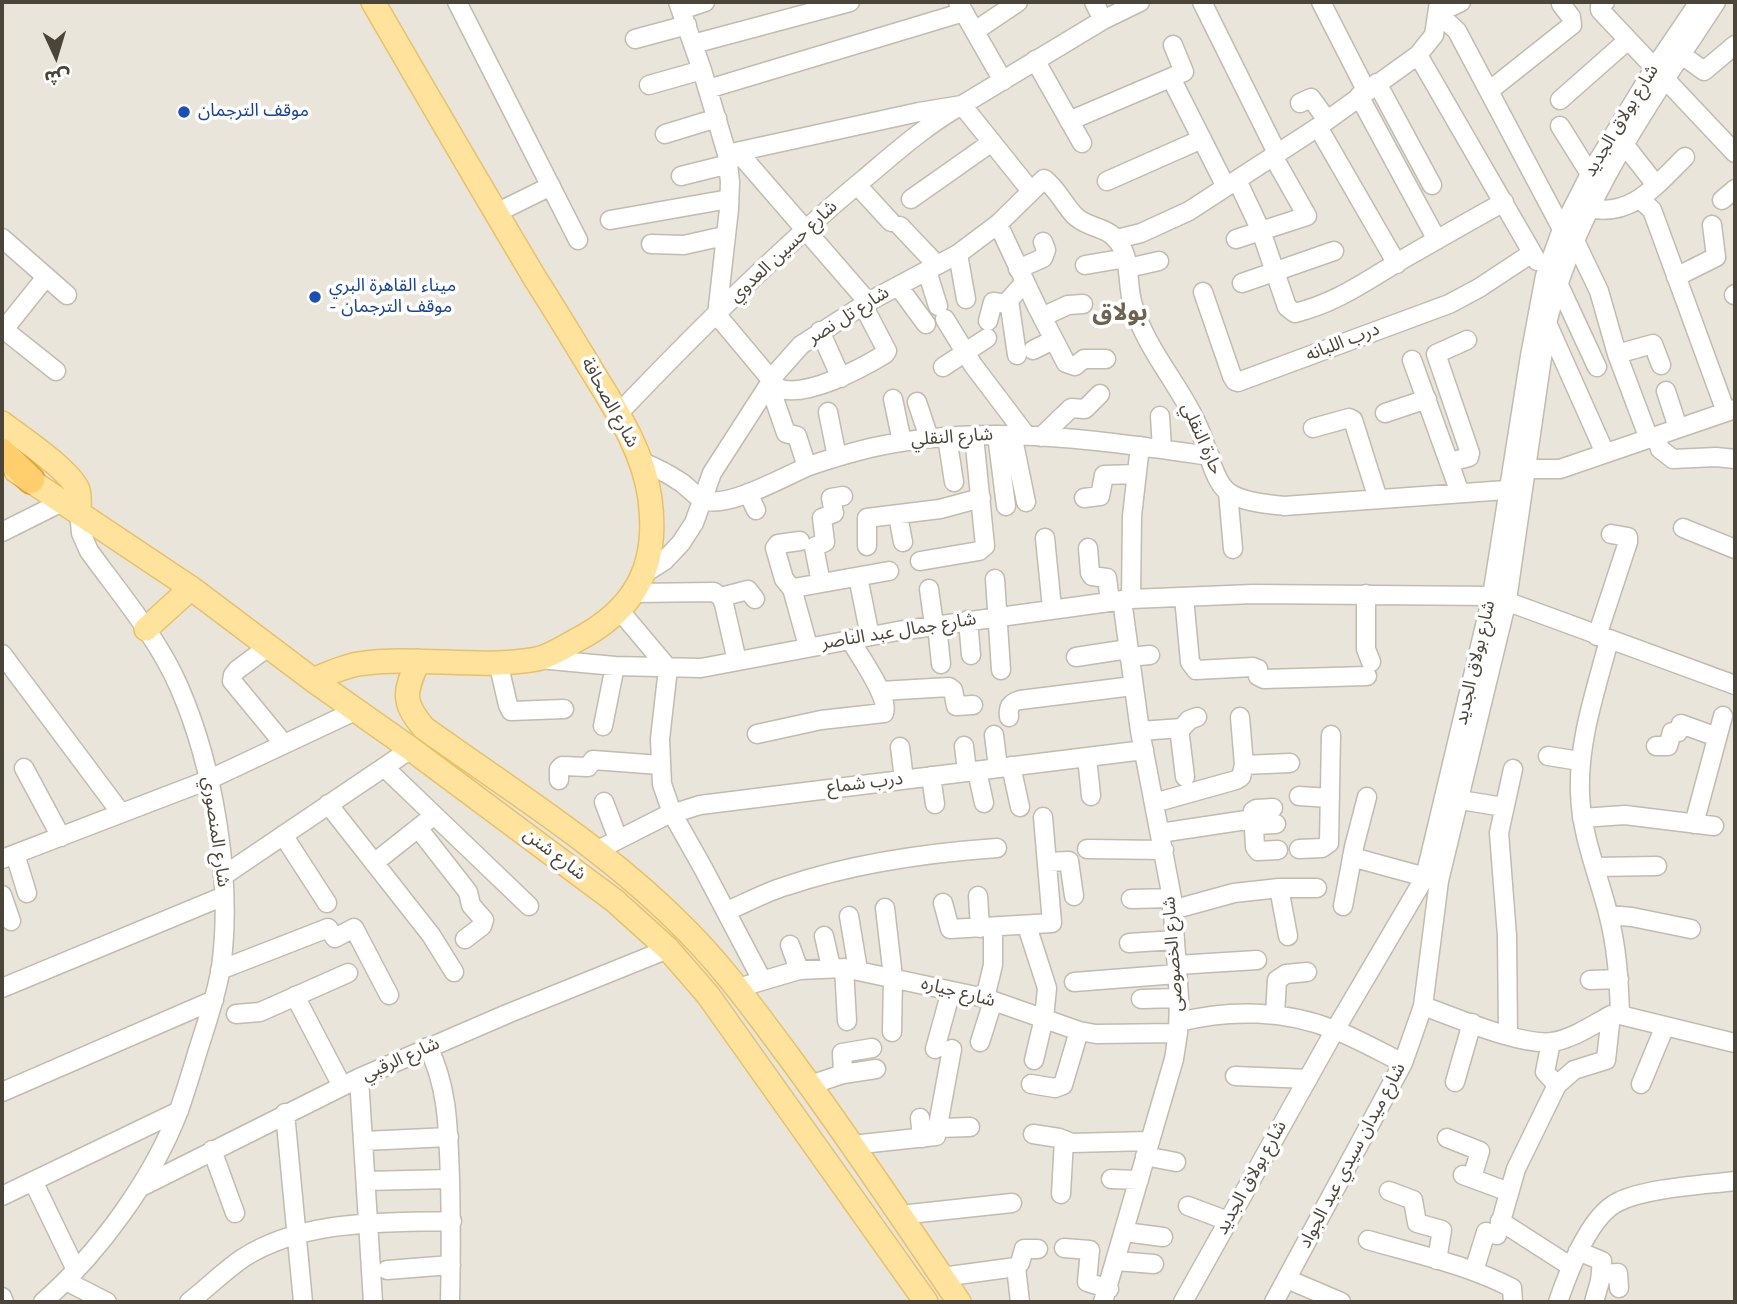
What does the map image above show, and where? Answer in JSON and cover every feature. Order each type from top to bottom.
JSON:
[{"type":"highway","points":[[2,452],[31,480]]},
{"type":"main road","name":"شارع الصحافة","points":[[373,2],[496,213],[618,414],[640,461],[650,499],[651,528],[649,554],[633,593]]},
{"type":"main road","name":"شارع شنن","points":[[2,423],[64,472],[74,502]]},
{"type":"main road","name":"شارع شنن","points":[[2,461],[31,480],[74,502],[313,680],[382,727],[615,901],[668,949],[708,995],[926,1302]]},
{"type":"main road","points":[[146,629],[191,588]]},
{"type":"main road","points":[[313,680],[356,665],[539,659],[584,636],[633,593]]},
{"type":"main road","points":[[382,727],[407,702],[407,691],[418,661]]},
{"type":"main road","name":"شارع شنن","points":[[407,702],[424,728],[596,851],[675,918],[738,988],[810,1085],[959,1302]]},
{"type":"main road","points":[[755,1060],[779,1044]]},
{"type":"street","points":[[457,2],[578,240]]},
{"type":"street","points":[[635,39],[705,2]]},
{"type":"street","points":[[693,44],[850,2]]},
{"type":"street","points":[[975,31],[1018,2]]},
{"type":"street","points":[[1094,2],[1103,20]]},
{"type":"street","points":[[708,89],[961,7],[1003,81],[1103,20],[1140,2]]},
{"type":"street","points":[[1202,2],[1307,216],[1236,239]]},
{"type":"street","points":[[1321,2],[1367,90],[1380,135],[1437,240]]},
{"type":"street","points":[[1438,8],[1461,2]]},
{"type":"street","points":[[1605,2],[1600,6],[1600,10],[1735,153]]},
{"type":"street","name":"شارع بولاق الجديد","points":[[1569,235],[1590,208],[1699,2]]},
{"type":"street","name":"شارع بولاق الجديد","points":[[1183,1302],[1335,1030],[1432,879],[1460,800],[1500,598],[1553,284],[1590,174],[1661,72],[1682,55],[1716,2]]},
{"type":"street","points":[[1489,91],[1572,25],[1571,17],[1561,4]]},
{"type":"street","points":[[681,176],[731,157],[919,112],[962,105],[992,142],[1038,185],[1075,216],[1106,229],[1117,239],[1141,233],[1189,211],[1322,123],[1418,55],[1434,35],[1438,8]]},
{"type":"street","points":[[1438,8],[1457,32],[1599,291],[1617,354],[1652,437],[1660,449],[1673,459],[1735,459]]},
{"type":"street","points":[[682,12],[731,157],[717,315],[770,382],[778,388],[790,391],[841,378],[881,356],[887,351],[866,303],[805,229],[731,157]]},
{"type":"street","points":[[1560,100],[1628,40]]},
{"type":"street","points":[[1069,121],[1185,71],[1173,45]]},
{"type":"street","points":[[1682,55],[1704,71],[1735,45]]},
{"type":"street","points":[[1418,55],[1532,253],[1553,284],[1597,367]]},
{"type":"street","points":[[1035,60],[1082,143]]},
{"type":"street","points":[[649,85],[702,70]]},
{"type":"street","points":[[1171,78],[1202,139],[1261,230],[1287,307],[1295,313],[1354,290],[1504,202]]},
{"type":"street","name":"شارع حسين العدوي","points":[[618,414],[805,229],[925,128],[1003,81]]},
{"type":"street","points":[[1367,90],[1399,124],[1432,185]]},
{"type":"street","points":[[1300,103],[1311,98],[1397,264]]},
{"type":"street","points":[[665,134],[717,118]]},
{"type":"street","points":[[1380,135],[1399,124]]},
{"type":"street","points":[[1560,126],[1590,174]]},
{"type":"street","points":[[1107,181],[1202,139]]},
{"type":"street","points":[[911,199],[992,142]]},
{"type":"street","points":[[1624,144],[1656,185]]},
{"type":"street","points":[[1590,208],[1605,212],[1623,208],[1640,199],[1685,157]]},
{"type":"street","points":[[857,185],[896,224],[932,268],[942,313],[1019,435],[1026,502]]},
{"type":"street","name":"شارع تل نصر","points":[[704,500],[712,473],[770,382],[795,352],[820,331],[866,303],[958,254],[998,224],[1038,185]]},
{"type":"street","points":[[496,213],[551,186]]},
{"type":"street","points":[[610,220],[729,199]]},
{"type":"street","points":[[1527,469],[1560,469],[1731,410],[1676,277],[1655,218],[1640,199]]},
{"type":"street","points":[[998,224],[1066,363],[1075,366],[1084,359],[1106,359]]},
{"type":"street","points":[[1676,277],[1716,257],[1712,225]]},
{"type":"street","points":[[651,244],[684,245],[724,236]]},
{"type":"street","points":[[2,238],[67,295]]},
{"type":"street","name":"حارة النقلي","points":[[1117,239],[1127,263],[1133,305],[1145,334],[1171,382],[1185,401],[1219,479],[1228,492],[1284,506],[1517,489]]},
{"type":"street","points":[[1043,242],[1046,250],[1043,258],[1022,276],[1009,304],[1025,353],[1053,340]]},
{"type":"street","points":[[1242,283],[1334,251]]},
{"type":"street","name":"درب اللبانه","points":[[1203,292],[1233,379],[1238,382],[1450,304],[1532,253]]},
{"type":"street","points":[[958,254],[965,299]]},
{"type":"street","points":[[1085,265],[1159,261]]},
{"type":"street","points":[[46,277],[2,330],[56,371]]},
{"type":"street","name":"شارع بولاق الجديد","points":[[1517,489],[1527,469],[1553,284]]},
{"type":"street","points":[[898,286],[926,324]]},
{"type":"street","points":[[943,367],[966,353],[987,329],[993,302],[1009,304]]},
{"type":"street","points":[[1042,317],[1061,308],[1083,304]]},
{"type":"street","points":[[1548,323],[1605,453]]},
{"type":"street","points":[[820,331],[841,378]]},
{"type":"street","points":[[1450,462],[1469,457],[1470,453],[1436,354],[1466,340]]},
{"type":"street","points":[[1617,354],[1653,344],[1661,365]]},
{"type":"street","points":[[1412,360],[1460,492]]},
{"type":"street","points":[[770,382],[786,433],[797,436],[807,467]]},
{"type":"street","points":[[1666,391],[1678,428]]},
{"type":"street","points":[[1019,435],[1071,408],[1085,409],[1100,394]]},
{"type":"street","points":[[893,398],[902,442]]},
{"type":"street","points":[[1385,412],[1427,399]]},
{"type":"street","points":[[917,402],[938,438],[954,482]]},
{"type":"street","points":[[828,412],[837,457]]},
{"type":"street","points":[[1160,416],[1162,449]]},
{"type":"street","points":[[1313,428],[1349,418],[1353,420],[1378,499]]},
{"type":"street","points":[[1006,506],[1019,435]]},
{"type":"street","name":"شارع النقلي","points":[[704,500],[721,500],[748,493],[837,457],[902,442],[938,438],[1019,435],[1140,446],[1210,456]]},
{"type":"street","points":[[920,561],[982,549],[986,540],[974,436]]},
{"type":"street","name":"شارع الخصوصى","points":[[1106,1295],[1174,1059],[1179,1028],[1172,904],[1140,731],[1121,600],[1130,557],[1140,446]]},
{"type":"street","points":[[633,593],[681,543],[704,500],[664,472],[640,461]]},
{"type":"street","points":[[1084,498],[1100,496],[1104,475],[1136,474]]},
{"type":"street","points":[[1228,492],[1233,550]]},
{"type":"street","points":[[748,493],[756,510]]},
{"type":"street","points":[[821,583],[814,547],[825,542],[822,518],[834,513],[831,498],[843,496]]},
{"type":"street","points":[[867,546],[867,518],[940,509],[981,498]]},
{"type":"street","points":[[2,532],[74,502]]},
{"type":"street","name":"شارع المنصوري","points":[[43,1302],[71,1276],[141,1187],[179,1111],[214,1000],[220,970],[224,896],[208,780],[191,716],[178,684],[146,629],[89,551],[81,533],[74,502]]},
{"type":"street","points":[[898,516],[903,542]]},
{"type":"street","points":[[1683,528],[1735,549]]},
{"type":"street","points":[[1474,1271],[1486,1232],[1497,1235],[1516,1169],[1557,1085],[1574,1070],[1606,1060],[1615,1015],[1619,979],[1616,947],[1582,818],[1580,761],[1603,638],[1628,542],[1625,535],[1611,534]]},
{"type":"street","points":[[1045,538],[1052,608]]},
{"type":"street","points":[[800,541],[778,544],[775,548],[785,579],[793,590],[808,646]]},
{"type":"street","points":[[1088,548],[1090,573],[1107,578],[1121,600]]},
{"type":"street","points":[[793,590],[796,587],[889,571]]},
{"type":"street","points":[[995,579],[1002,670]]},
{"type":"street","points":[[859,582],[870,635]]},
{"type":"street","points":[[929,589],[942,664]]},
{"type":"street","points":[[721,597],[748,590],[755,599]]},
{"type":"street","points":[[633,593],[714,592],[721,597],[737,661]]},
{"type":"street","points":[[633,593],[668,668],[660,739],[662,785],[672,813],[762,980]]},
{"type":"street","points":[[1184,597],[1190,662],[1196,670],[1253,667],[1258,669],[1258,676],[1264,679],[1369,669],[1366,649],[1366,594]]},
{"type":"street","name":"شارع جمال عبد الناصر","points":[[539,659],[615,666],[701,668],[870,635],[1121,600],[1366,594],[1500,598]]},
{"type":"street","points":[[1500,598],[1735,685]]},
{"type":"street","name":"شارع بولاق الجديد","points":[[1432,879],[1500,598]]},
{"type":"street","points":[[968,620],[971,654]]},
{"type":"street","points":[[757,734],[821,720],[881,714],[886,711],[881,691],[850,639]]},
{"type":"street","points":[[268,647],[237,670],[232,681],[284,744]]},
{"type":"street","points":[[1076,657],[1128,653],[1150,655]]},
{"type":"street","points":[[2,654],[121,813]]},
{"type":"street","points":[[498,662],[511,711],[564,709]]},
{"type":"street","points":[[603,726],[615,666]]},
{"type":"street","points":[[1009,717],[1008,709],[1012,702],[1020,699],[1133,686]]},
{"type":"street","points":[[881,691],[949,687],[953,690],[956,706],[973,705]]},
{"type":"street","points":[[27,893],[8,856],[208,780],[357,710]]},
{"type":"street","points":[[1694,824],[1723,716]]},
{"type":"street","points":[[1140,731],[1179,728],[1185,726],[1193,717],[1198,717]]},
{"type":"street","points":[[1154,803],[1236,780],[1244,772],[1240,717]]},
{"type":"street","points":[[1656,746],[1668,746],[1672,732],[1677,733],[1682,724],[1717,737]]},
{"type":"street","points":[[1179,728],[1185,777]]},
{"type":"street","points":[[1299,849],[1328,846],[1331,734]]},
{"type":"street","points":[[995,735],[1020,807]]},
{"type":"street","points":[[964,746],[984,803]]},
{"type":"street","points":[[900,747],[904,779]]},
{"type":"street","points":[[223,876],[411,749]]},
{"type":"street","name":"درب شماع","points":[[596,851],[672,813],[700,804],[1144,750]]},
{"type":"street","points":[[1548,756],[1580,761]]},
{"type":"street","points":[[1087,757],[1091,796]]},
{"type":"street","points":[[559,780],[559,769],[562,766],[588,767],[593,760],[660,765]]},
{"type":"street","points":[[1244,765],[1290,763]]},
{"type":"street","points":[[384,767],[529,906]]},
{"type":"street","points":[[24,768],[61,837]]},
{"type":"street","points":[[1508,1034],[1507,936],[1499,833],[1513,769]]},
{"type":"street","points":[[931,776],[935,804]]},
{"type":"street","points":[[1299,796],[1329,798]]},
{"type":"street","points":[[1343,906],[1367,797]]},
{"type":"street","points":[[1460,800],[1504,807]]},
{"type":"street","points":[[604,802],[618,839]]},
{"type":"street","points":[[328,804],[431,935],[454,972]]},
{"type":"street","points":[[1274,816],[1254,810],[1256,849],[1278,850]]},
{"type":"street","points":[[374,863],[435,815]]},
{"type":"street","points":[[1582,818],[1625,816],[1714,826]]},
{"type":"street","points":[[943,903],[950,929],[1048,925],[1052,922],[1043,817]]},
{"type":"street","points":[[1329,820],[1360,825]]},
{"type":"street","points":[[1087,849],[1162,841],[1253,822]]},
{"type":"street","points":[[418,828],[468,892],[471,905],[484,920],[482,926],[465,939]]},
{"type":"street","points":[[283,835],[327,903]]},
{"type":"street","points":[[727,911],[784,886],[836,871],[929,854],[997,848]]},
{"type":"street","points":[[1352,857],[1432,879]]},
{"type":"street","points":[[1047,862],[1069,861],[1074,895]]},
{"type":"street","points":[[1595,867],[1657,866]]},
{"type":"street","name":"شارع ميدان سيدي عبد الجواد","points":[[1274,1302],[1404,1063],[1423,1006],[1432,879]]},
{"type":"street","points":[[1279,888],[1288,936]]},
{"type":"street","points":[[1131,899],[1172,904],[1279,888],[1317,888]]},
{"type":"street","points":[[2,895],[11,921]]},
{"type":"street","points":[[2,988],[224,896]]},
{"type":"street","points":[[978,896],[993,965],[980,1042]]},
{"type":"street","points":[[885,908],[893,977],[892,1032]]},
{"type":"street","points":[[1609,915],[1691,929]]},
{"type":"street","points":[[847,1021],[844,969],[849,916]]},
{"type":"street","points":[[1027,926],[1047,988],[1044,1018],[1034,1060]]},
{"type":"street","points":[[220,970],[328,928],[335,938],[354,928],[389,995]]},
{"type":"street","points":[[824,936],[844,969]]},
{"type":"street","points":[[1129,943],[1175,940]]},
{"type":"street","points":[[790,946],[799,970]]},
{"type":"street","name":"شارع الرقبي","points":[[141,1187],[359,1078],[668,949]]},
{"type":"street","points":[[1074,982],[1257,960]]},
{"type":"street","name":"شارع جياره","points":[[738,988],[799,970],[844,969],[893,977],[989,1000],[1079,1031],[1112,1036],[1179,1028],[1227,1014],[1275,1015],[1335,1030],[1404,1063]]},
{"type":"street","points":[[1275,1015],[1277,980],[1286,974],[1307,972]]},
{"type":"street","points":[[236,1014],[260,1012],[348,973]]},
{"type":"street","points":[[1590,980],[1619,979]]},
{"type":"street","points":[[852,1144],[936,1136],[939,1128],[951,991]]},
{"type":"street","points":[[295,996],[342,1086]]},
{"type":"street","points":[[1141,999],[1179,998]]},
{"type":"street","points":[[2,1092],[214,1000]]},
{"type":"street","points":[[1423,1006],[1538,1042],[1551,1042],[1569,1036],[1615,1015],[1735,1043]]},
{"type":"street","points":[[1455,1082],[1472,1023]]},
{"type":"street","points":[[1641,1084],[1665,1026]]},
{"type":"street","points":[[1031,1084],[1055,1088],[1063,1085],[1079,1031]]},
{"type":"street","points":[[1551,1042],[1545,1072],[1557,1085]]},
{"type":"street","points":[[428,1047],[443,1084],[449,1137],[452,1222],[450,1302]]},
{"type":"street","points":[[843,1074],[842,1053],[872,1048]]},
{"type":"street","points":[[810,1085],[843,1074],[876,1069]]},
{"type":"street","points":[[1235,1076],[1308,1079]]},
{"type":"street","points":[[359,1078],[373,1302]]},
{"type":"street","points":[[2,1196],[179,1111]]},
{"type":"street","points":[[285,1113],[303,1302]]},
{"type":"street","points":[[920,1118],[922,1138]]},
{"type":"street","points":[[939,1128],[970,1127]]},
{"type":"street","points":[[1033,1133],[1072,1143],[1147,1148],[1175,1162]]},
{"type":"street","points":[[364,1141],[449,1137]]},
{"type":"street","points":[[1447,1138],[1480,1151],[1467,1176],[1509,1192]]},
{"type":"street","points":[[1061,1194],[1064,1140]]},
{"type":"street","points":[[212,1150],[235,1213]]},
{"type":"street","points":[[366,1181],[450,1179]]},
{"type":"street","points":[[1111,1179],[1139,1180]]},
{"type":"street","points":[[33,1181],[71,1276],[84,1297],[107,1302]]},
{"type":"street","points":[[1558,1302],[1574,1259],[1605,1211],[1618,1202],[1675,1188],[1735,1181]]},
{"type":"street","points":[[1389,1191],[1413,1200],[1416,1204],[1417,1223],[1442,1230],[1437,1260]]},
{"type":"street","points":[[900,1215],[1012,1203]]},
{"type":"street","points":[[1188,1206],[1228,1221]]},
{"type":"street","points":[[1500,1221],[1574,1259],[1602,1261],[1594,1302]]},
{"type":"street","points":[[189,1302],[242,1259],[269,1244],[298,1233],[369,1224],[452,1222]]},
{"type":"street","points":[[1125,1233],[1164,1237]]},
{"type":"street","points":[[1368,1240],[1474,1271],[1512,1288],[1513,1302]]},
{"type":"street","points":[[1064,1248],[1090,1250],[1087,1282],[1106,1295]]},
{"type":"street","points":[[942,1277],[1016,1266],[1020,1263],[1024,1249],[1038,1249]]},
{"type":"street","points":[[1116,1261],[1154,1264]]},
{"type":"street","points":[[387,1270],[451,1265]]},
{"type":"street","points":[[1016,1266],[1020,1302]]},
{"type":"street","points":[[1601,1274],[1618,1273],[1619,1288]]},
{"type":"street","points":[[1287,1279],[1317,1297],[1341,1302]]},
{"type":"street","points":[[2,1297],[4,1302]]},
{"type":"shaded area","points":[[2,2],[1735,2],[1735,1302],[2,1302]]},
{"type":"place","name":"موقف الترجمان","points":[[184,112]]},
{"type":"place","name":"ميناء القاهرة البري - موقف الترجمان","points":[[315,297]]},
{"type":"district","name":"بولاق","points":[[1120,314]]}]
